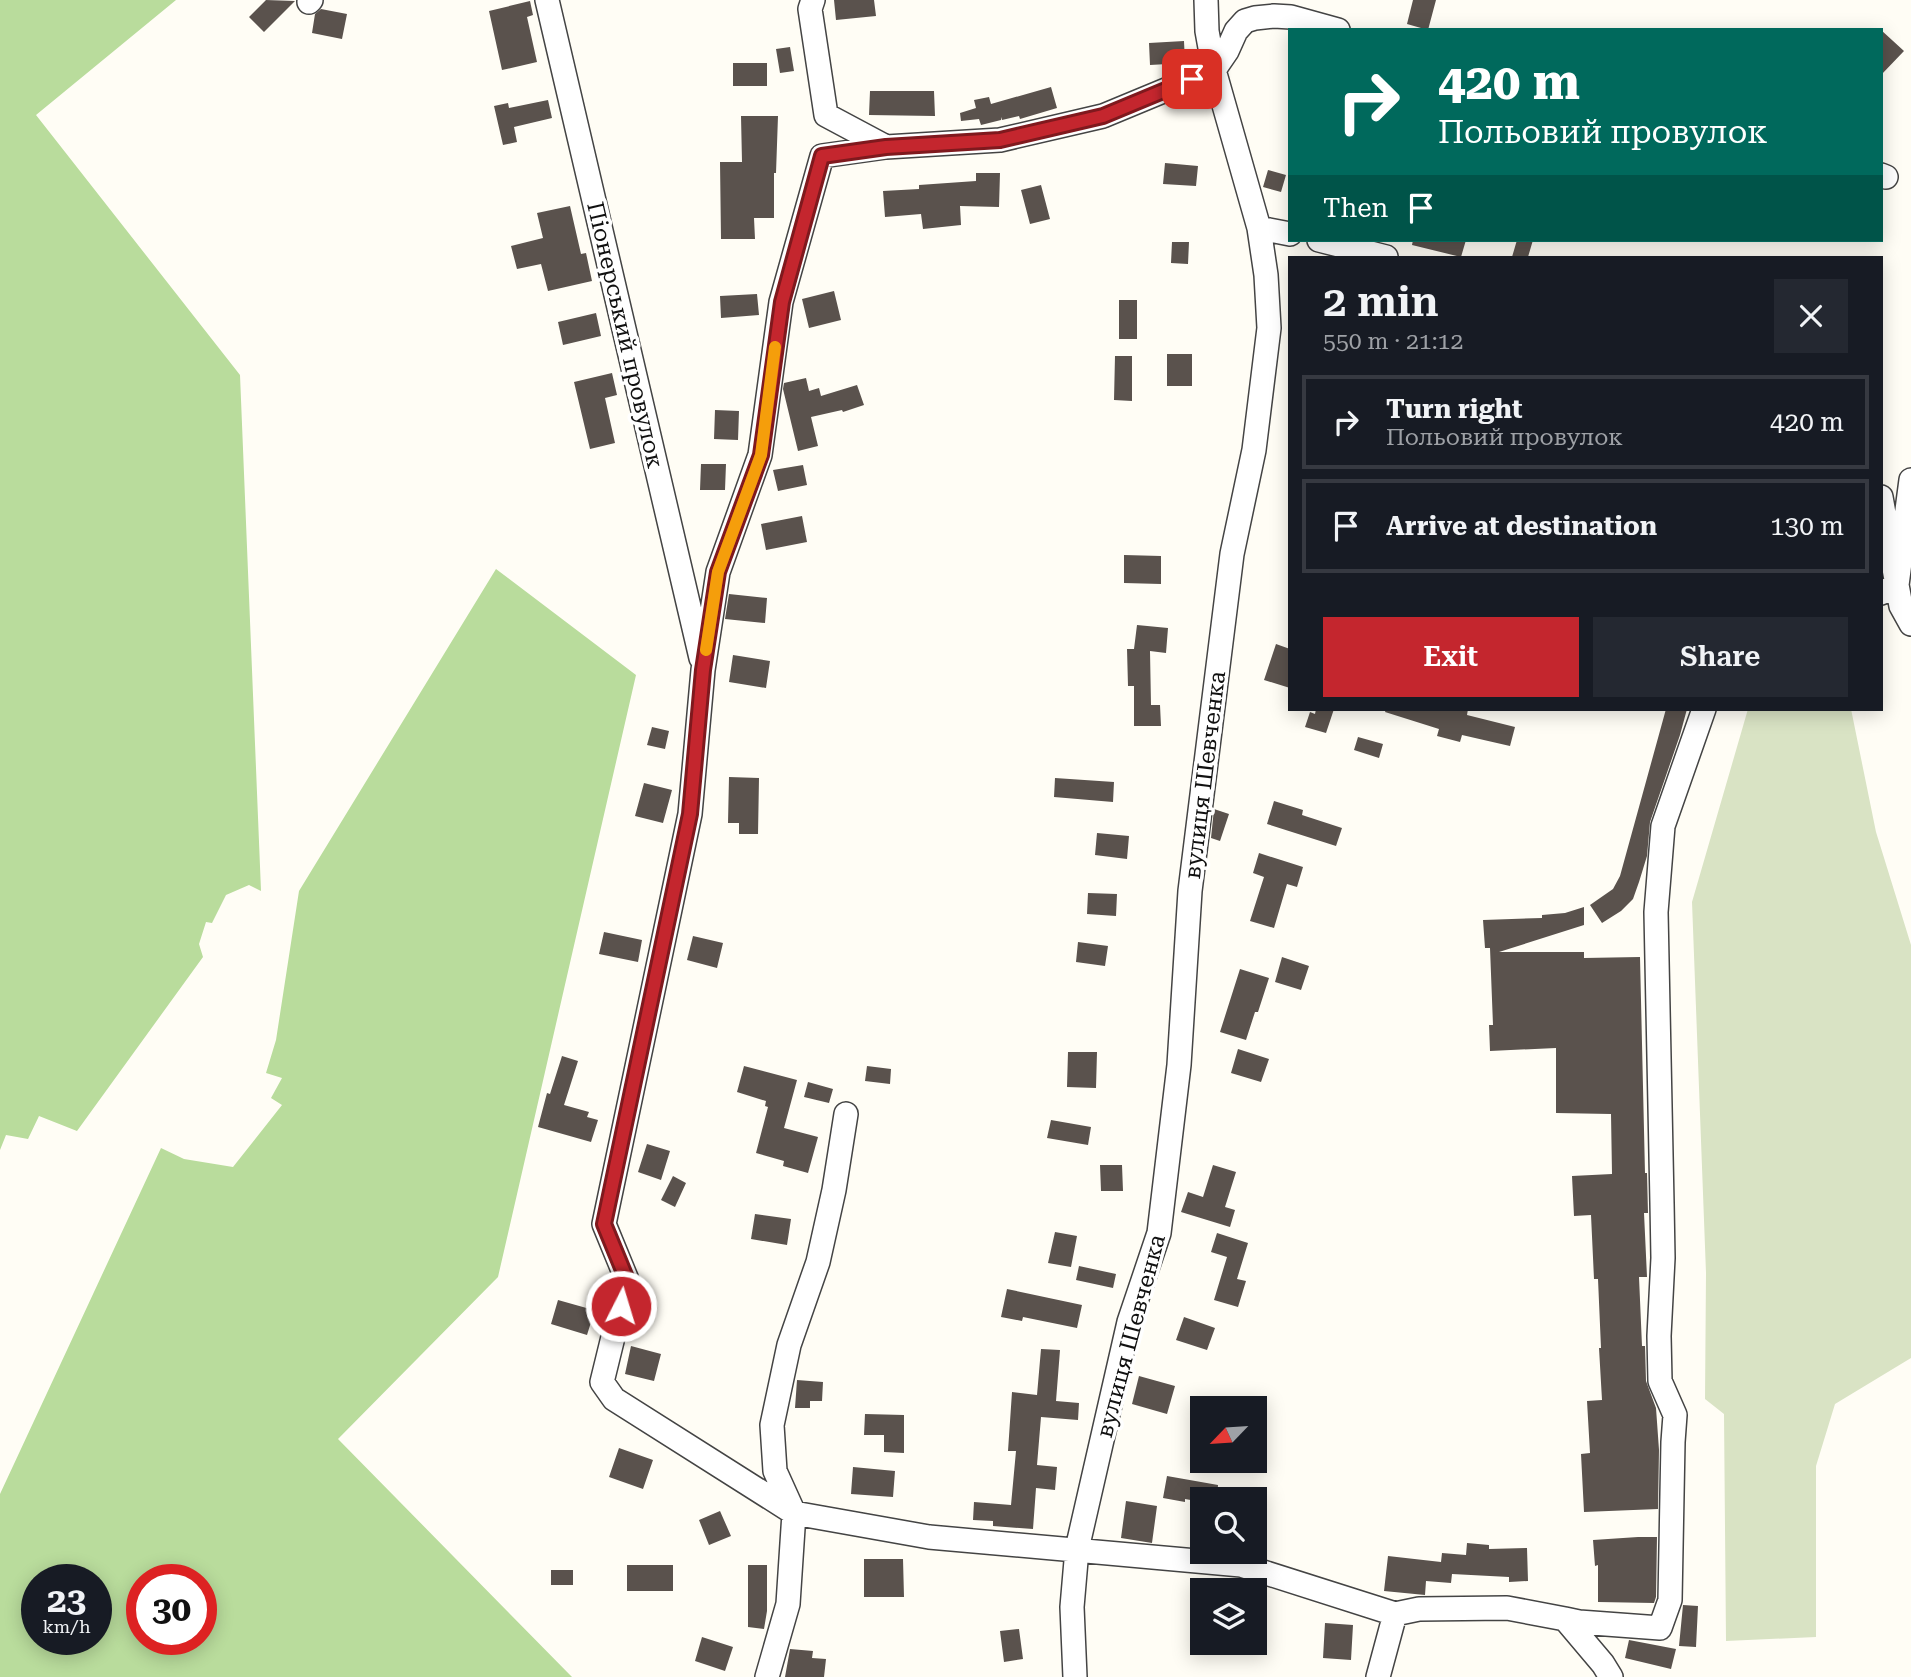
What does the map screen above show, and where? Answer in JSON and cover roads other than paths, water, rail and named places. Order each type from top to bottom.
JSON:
[{"type":"street","name":"Піонерський провулок","points":[[547,0],[703,670]]},
{"type":"street","points":[[813,0],[810,9],[825,115],[886,147]]},
{"type":"street","name":"вулиця Шевченка","points":[[1074,1677],[1072,1607],[1077,1549],[1129,1322],[1160,1233],[1179,1065],[1190,891],[1232,554],[1254,450],[1269,328],[1266,275],[1259,228],[1214,70],[1207,31],[1206,0]]},
{"type":"street","points":[[1331,28],[1291,17],[1274,16],[1245,21],[1236,31],[1214,70],[1103,116],[1000,140],[886,147],[822,156],[782,302],[761,455],[718,572],[703,670],[690,814],[604,1224],[627,1280],[602,1381],[614,1399],[794,1513],[929,1536],[1241,1565],[1395,1614],[1419,1609],[1507,1608],[1579,1622],[1660,1628],[1670,1600],[1675,1415],[1660,1381],[1662,1230],[1656,912],[1663,826],[1702,711]]},
{"type":"street","points":[[1259,228],[1288,234]]},
{"type":"street","points":[[1327,242],[1382,256]]},
{"type":"street","points":[[1889,589],[1911,480]]},
{"type":"street","points":[[1883,520],[1889,589],[1911,624]]},
{"type":"street","points":[[767,1677],[788,1604],[794,1513],[775,1471],[772,1425],[789,1345],[818,1262],[834,1190],[846,1114]]},
{"type":"street","points":[[1378,1677],[1395,1614]]},
{"type":"street","points":[[1564,1619],[1611,1677]]}]
